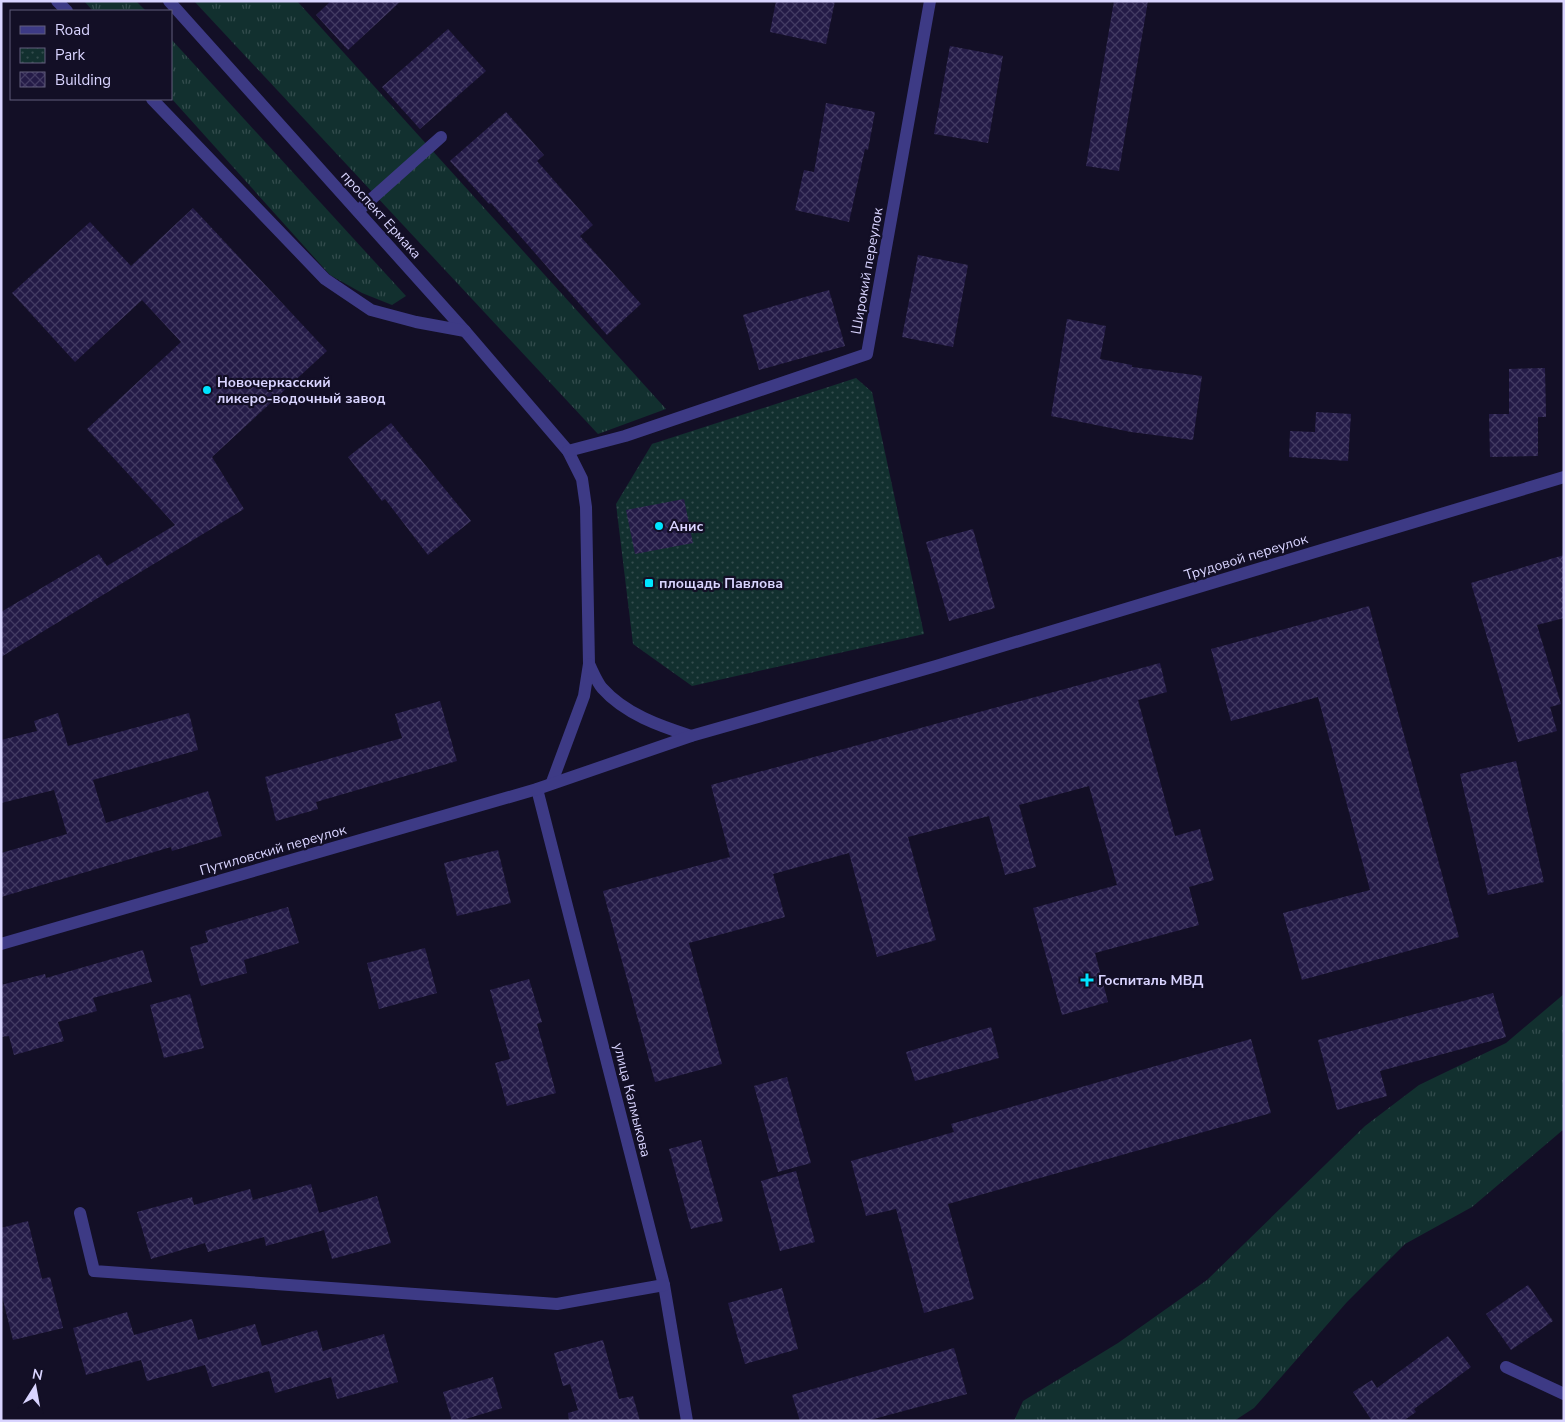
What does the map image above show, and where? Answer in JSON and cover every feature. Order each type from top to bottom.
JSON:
[{"type":"street","points":[[57,1],[66,10]]},
{"type":"street","name":"проспект Ермака","points":[[169,1],[465,331],[568,451]]},
{"type":"street","name":"Широкий переулок","points":[[568,451],[625,436],[867,354],[930,1]]},
{"type":"street","points":[[153,100],[325,279],[371,310],[416,322],[465,331]]},
{"type":"street","points":[[358,211],[441,137]]},
{"type":"street","points":[[552,782],[584,696],[589,664],[586,507],[582,480],[568,451]]},
{"type":"street","name":"Трудовой переулок","points":[[691,736],[936,666],[1564,477]]},
{"type":"street","points":[[589,664],[602,687],[622,706],[658,725],[691,736]]},
{"type":"street","points":[[552,782],[691,736]]},
{"type":"street","name":"Путиловский переулок","points":[[1,944],[537,788],[552,782]]},
{"type":"street","name":"улица Калмыкова","points":[[537,788],[664,1285],[687,1421]]},
{"type":"street","points":[[80,1213],[94,1271],[557,1304],[664,1285]]},
{"type":"street","points":[[1506,1367],[1564,1394]]},
{"type":"green space","points":[[84,1],[136,1],[145,10],[92,10]]},
{"type":"green space","points":[[194,1],[297,1],[666,409],[598,434]]},
{"type":"green space","points":[[172,40],[406,296],[392,305],[362,293],[330,275],[172,99]]},
{"type":"green space","points":[[856,378],[872,392],[924,634],[692,686],[633,644],[616,504],[652,444]]},
{"type":"green space","points":[[1564,994],[1564,1129],[1472,1207],[1405,1244],[1347,1302],[1254,1408],[1234,1421],[1014,1421],[1023,1401],[1118,1343],[1207,1280],[1365,1126],[1419,1085],[1506,1043]]},
{"type":"building","points":[[331,1],[401,1],[348,50],[316,15]]},
{"type":"building","points":[[776,1],[835,1],[826,44],[770,32]]},
{"type":"building","points":[[1114,1],[1148,1],[1119,171],[1086,166]]},
{"type":"building","points":[[448,29],[486,71],[420,129],[382,87]]},
{"type":"building","points":[[950,46],[1003,56],[988,143],[934,134]]},
{"type":"building","points":[[826,103],[875,112],[868,150],[865,149],[849,222],[795,210],[804,170],[814,172]]},
{"type":"building","points":[[506,112],[544,155],[537,161],[593,225],[580,236],[641,304],[607,335],[491,203],[489,204],[450,161]]},
{"type":"building","name":"Новочеркасский ликеро-водочный завод","points":[[193,208],[327,351],[212,457],[244,509],[1,657],[1,612],[99,554],[107,566],[175,525],[87,429],[181,342],[142,300],[75,362],[12,293],[90,222],[131,266]]},
{"type":"building","points":[[918,255],[968,265],[953,347],[902,337]]},
{"type":"building","points":[[829,290],[845,346],[759,370],[743,315]]},
{"type":"building","points":[[1067,319],[1106,326],[1100,359],[1132,365],[1132,367],[1202,376],[1193,440],[1131,432],[1051,416]]},
{"type":"building","points":[[1545,368],[1546,417],[1538,417],[1538,456],[1490,457],[1489,414],[1509,414],[1509,369]]},
{"type":"building","points":[[1316,412],[1351,414],[1348,461],[1289,457],[1290,431],[1315,432]]},
{"type":"building","points":[[391,423],[471,521],[428,555],[385,499],[382,501],[348,457]]},
{"type":"building","name":"Анис","points":[[684,499],[693,543],[635,554],[626,510]]},
{"type":"building","points":[[973,529],[995,608],[949,621],[926,542]]},
{"type":"building","points":[[1564,555],[1564,618],[1537,625],[1561,704],[1550,707],[1557,731],[1518,742],[1471,583]]},
{"type":"building","points":[[1369,606],[1459,937],[1302,980],[1283,913],[1370,890],[1318,697],[1231,721],[1211,649]]},
{"type":"building","points":[[1160,663],[1167,692],[1138,700],[1175,836],[1200,829],[1214,880],[1189,887],[1199,925],[1095,953],[1108,1002],[1062,1015],[1033,908],[1117,885],[1089,786],[1019,805],[1036,867],[1005,875],[989,816],[908,837],[936,940],[877,957],[849,853],[773,874],[785,917],[689,943],[722,1064],[655,1082],[603,891],[730,857],[711,785]]},
{"type":"building","points":[[440,701],[457,761],[316,802],[318,809],[276,821],[265,777],[402,738],[395,714]]},
{"type":"building","points":[[58,713],[68,746],[189,713],[198,750],[93,780],[106,823],[208,791],[222,836],[172,851],[171,847],[1,897],[1,853],[67,834],[54,790],[1,803],[1,740],[37,731],[34,721]]},
{"type":"building","points":[[1516,761],[1544,882],[1488,895],[1460,774]]},
{"type":"building","points":[[498,850],[511,903],[457,916],[444,863]]},
{"type":"building","points":[[288,907],[299,943],[244,960],[247,973],[201,986],[190,947],[208,942],[205,931]]},
{"type":"building","points":[[425,948],[437,993],[379,1009],[367,963]]},
{"type":"building","points":[[143,950],[152,982],[93,998],[97,1011],[58,1022],[64,1041],[14,1055],[9,1036],[1,1037],[1,985],[45,974],[46,978]]},
{"type":"building","points":[[529,979],[542,1022],[537,1024],[556,1093],[507,1106],[495,1063],[510,1059],[490,990]]},
{"type":"building","points":[[1493,993],[1506,1037],[1380,1071],[1387,1096],[1337,1110],[1318,1040]]},
{"type":"building","points":[[190,994],[204,1048],[164,1058],[150,1005]]},
{"type":"building","points":[[991,1027],[999,1058],[915,1081],[906,1052]]},
{"type":"building","points":[[1251,1039],[1271,1113],[948,1204],[974,1299],[924,1313],[896,1209],[866,1216],[851,1161],[954,1132],[951,1124]]},
{"type":"building","points":[[787,1077],[811,1163],[778,1172],[754,1086]]},
{"type":"building","points":[[701,1140],[723,1221],[691,1229],[669,1149]]},
{"type":"building","points":[[796,1171],[815,1242],[780,1251],[761,1181]]},
{"type":"building","points":[[311,1184],[319,1213],[377,1196],[391,1243],[332,1259],[324,1230],[266,1246],[264,1237],[208,1252],[205,1243],[151,1259],[137,1212],[192,1197],[194,1205],[250,1189],[253,1200]]},
{"type":"building","points":[[28,1221],[42,1279],[50,1277],[63,1328],[13,1340],[1,1292],[1,1228]]},
{"type":"building","points":[[1528,1285],[1553,1321],[1511,1350],[1486,1314]]},
{"type":"building","points":[[782,1288],[798,1349],[745,1364],[728,1303]]},
{"type":"building","points":[[127,1312],[134,1335],[192,1319],[198,1340],[255,1324],[262,1346],[317,1330],[323,1351],[384,1334],[398,1382],[337,1399],[331,1377],[275,1393],[269,1371],[212,1387],[205,1365],[147,1381],[141,1360],[86,1375],[73,1328]]},
{"type":"building","points":[[1448,1336],[1471,1367],[1414,1409],[1416,1412],[1403,1421],[1372,1421],[1353,1392],[1372,1380],[1377,1388]]},
{"type":"building","points":[[603,1340],[619,1399],[633,1396],[640,1421],[569,1421],[568,1413],[578,1410],[570,1384],[563,1386],[554,1353]]},
{"type":"building","points":[[954,1348],[967,1394],[866,1421],[800,1421],[792,1395]]},
{"type":"building","points":[[493,1377],[502,1408],[459,1421],[452,1421],[443,1392]]},
{"type":"place","name":"Новочеркасский ликеро-водочный завод","points":[[207,390]]},
{"type":"place","name":"Анис","points":[[659,526]]},
{"type":"place","name":"площадь Павлова","points":[[649,583]]},
{"type":"place","name":"Госпиталь МВД","points":[[1087,980]]}]
